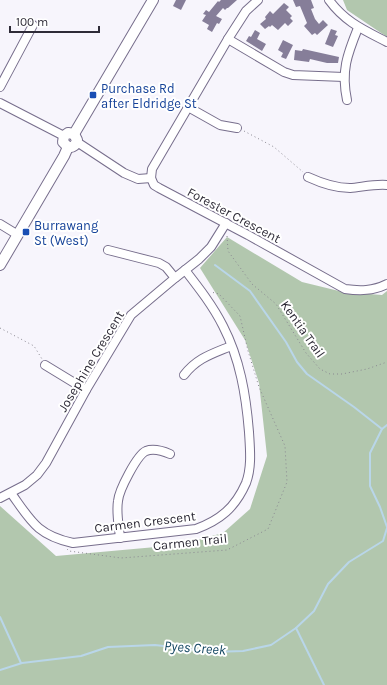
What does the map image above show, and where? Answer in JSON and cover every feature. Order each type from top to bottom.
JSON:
[{"type":"main road","points":[[0,266],[64,156],[71,140],[153,0]]},
{"type":"street","points":[[0,103],[71,140],[124,173],[138,178],[151,178],[152,170],[228,39],[246,11],[258,0]]},
{"type":"street","points":[[329,0],[344,18],[358,28],[387,42]]},
{"type":"street","points":[[0,87],[33,25]]},
{"type":"street","points":[[347,100],[344,77],[348,53],[358,28]]},
{"type":"street","points":[[228,39],[284,72],[293,75],[344,77]]},
{"type":"street","points":[[188,107],[220,125],[237,128]]},
{"type":"street","points":[[308,177],[320,183],[335,187],[349,188],[376,184],[387,185]]},
{"type":"street","name":"Forester Crescent","points":[[151,178],[154,185],[159,188],[226,223],[345,289],[358,291],[376,289],[387,284]]},
{"type":"street","name":"Josephine Crescent","points":[[0,498],[25,485],[37,475],[46,463],[86,390],[132,314],[186,270],[211,247],[226,223]]},
{"type":"street","points":[[0,224],[18,235]]},
{"type":"street","points":[[108,250],[159,263],[166,267],[175,278]]},
{"type":"street","name":"Carmen Crescent","points":[[11,493],[30,520],[41,530],[56,539],[73,542],[196,529],[211,523],[224,515],[238,498],[246,483],[250,467],[250,447],[246,403],[238,362],[224,326],[186,270]]},
{"type":"street","points":[[184,375],[191,366],[201,359],[231,346]]},
{"type":"street","points":[[45,365],[86,390]]},
{"type":"street","points":[[120,538],[117,510],[120,492],[140,455],[146,451],[154,450],[161,450],[170,454]]},
{"type":"path","points":[[237,128],[274,147],[308,177]]},
{"type":"path","name":"Kentia Trail","points":[[226,223],[228,251],[252,284],[276,304],[306,354],[320,369],[330,374],[342,374],[367,369],[387,362]]},
{"type":"path","name":"Carmen Trail","points":[[56,539],[69,551],[121,558],[227,550],[268,529],[287,482],[285,446],[259,387],[248,351],[240,316],[219,294],[201,290]]},
{"type":"path","points":[[0,328],[34,346],[45,365]]},
{"type":"green space","points":[[343,0],[387,0],[387,37],[347,10]]},
{"type":"green space","points":[[227,237],[302,282],[343,292],[382,295],[387,291],[387,685],[0,685],[0,506],[56,556],[178,545],[223,533],[250,509],[267,456],[259,383],[245,340],[200,268]]},
{"type":"building","points":[[176,0],[186,0],[181,10],[173,6]]},
{"type":"building","points":[[221,0],[237,0],[225,10],[223,8],[216,16],[222,19],[219,24],[217,23],[212,32],[207,29],[209,25],[202,21],[206,15],[203,14],[206,10],[209,12],[218,1],[219,2]]},
{"type":"building","points":[[293,0],[311,0],[314,8],[311,9],[315,19],[319,24],[323,20],[328,25],[317,35],[315,33],[312,35],[304,26],[307,23],[300,6],[296,7]]},
{"type":"building","points":[[284,3],[289,7],[286,10],[292,16],[290,18],[293,21],[288,26],[285,23],[278,30],[272,25],[265,29],[260,24],[266,19],[265,17],[270,11],[273,14]]},
{"type":"building","points":[[331,29],[337,31],[335,35],[338,36],[333,47],[325,44]]},
{"type":"building","points":[[255,30],[260,33],[257,39],[266,44],[262,51],[246,41],[249,36],[251,37]]},
{"type":"building","points":[[283,40],[293,45],[286,59],[281,57],[283,53],[278,50]]},
{"type":"building","points":[[303,49],[339,57],[338,63],[327,63],[310,59],[309,62],[294,60],[295,50],[302,51]]},
{"type":"waterway","points":[[215,265],[250,291],[286,342],[297,362],[307,374],[382,429]]},
{"type":"waterway","name":"Pyes Creek","points":[[387,425],[382,429],[370,453],[370,486],[387,527]]},
{"type":"waterway","name":"Pyes Creek","points":[[0,670],[22,663],[81,656],[108,647],[155,645],[213,652],[243,651],[271,645],[296,628],[314,611],[328,584],[349,562],[383,541],[387,528]]},
{"type":"waterway","points":[[0,617],[21,663]]},
{"type":"waterway","points":[[296,628],[324,685]]},
{"type":"place","name":"Purchase Rd after Eldridge St","points":[[93,95]]},
{"type":"place","name":"Burrawang St (West)","points":[[26,232]]}]
